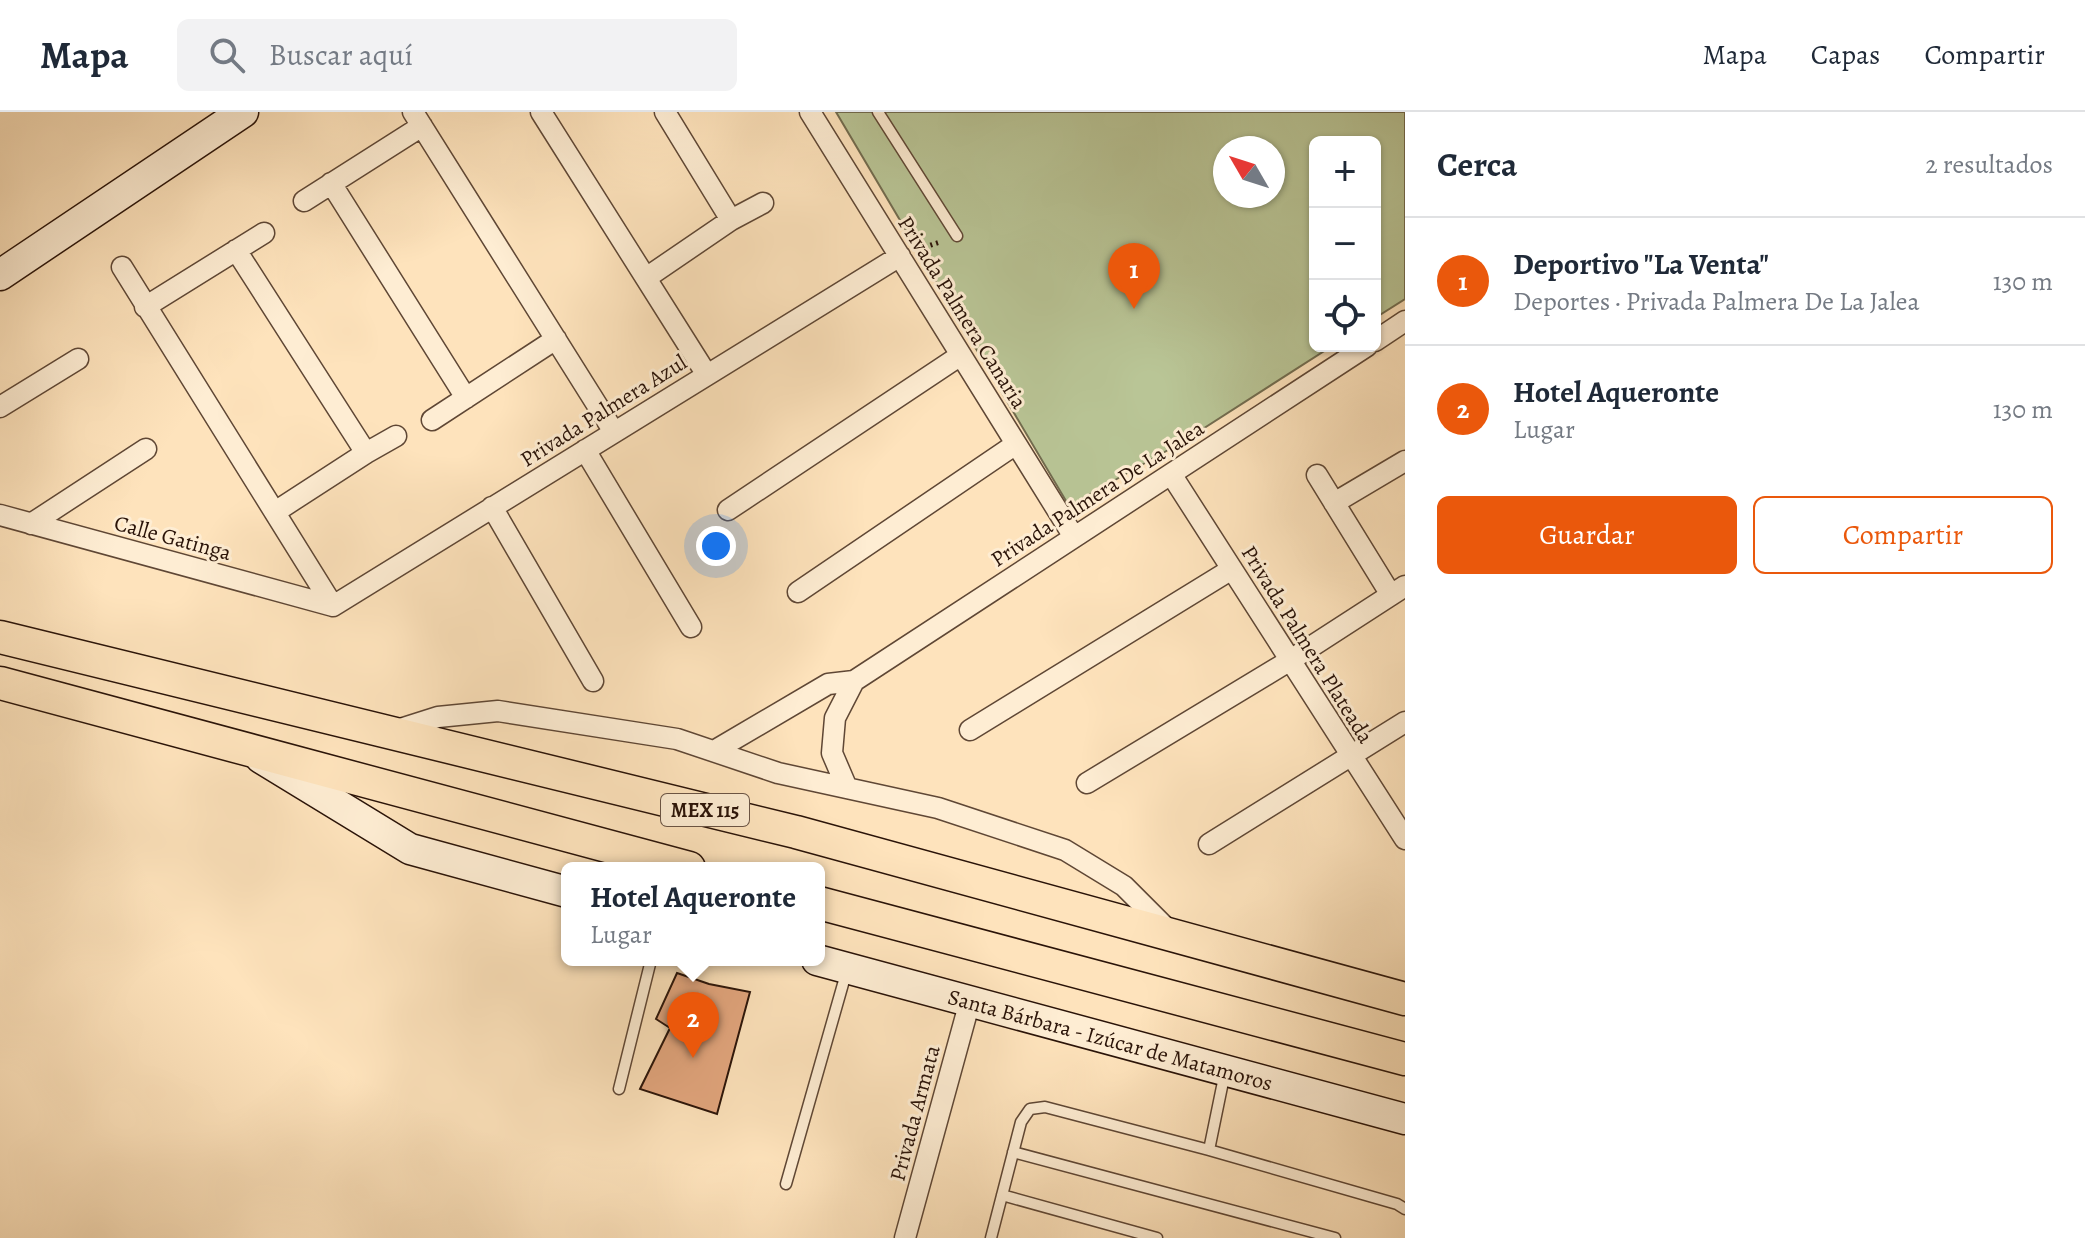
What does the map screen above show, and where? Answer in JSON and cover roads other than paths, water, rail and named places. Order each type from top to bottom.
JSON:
[{"type":"main road","name":"MEX 115","points":[[0,637],[796,832],[1405,999]]},
{"type":"main road","points":[[0,683],[667,862]]},
{"type":"main road","points":[[825,905],[1405,1059]]},
{"type":"street","points":[[0,275],[243,112]]},
{"type":"street","points":[[541,112],[707,375]]},
{"type":"street","points":[[665,112],[731,220]]},
{"type":"street","name":"Privada Palmera Canaria","points":[[810,112],[1074,537]]},
{"type":"street","points":[[304,201],[418,119],[614,432]]},
{"type":"street","points":[[331,183],[466,398]]},
{"type":"street","points":[[646,278],[731,220],[763,203]]},
{"type":"street","points":[[145,307],[264,233]]},
{"type":"street","points":[[236,250],[366,453]]},
{"type":"street","name":"Privada Palmera Azul","points":[[333,606],[900,256]]},
{"type":"street","points":[[122,267],[333,606]]},
{"type":"street","points":[[1381,337],[1405,321]]},
{"type":"street","points":[[432,420],[556,339]]},
{"type":"street","name":"Privada Palmera De La Jalea","points":[[714,751],[828,684],[854,681],[1358,352]]},
{"type":"street","points":[[728,510],[961,355]]},
{"type":"street","points":[[0,407],[78,359]]},
{"type":"street","points":[[275,512],[396,436]]},
{"type":"street","points":[[798,592],[1016,444]]},
{"type":"street","points":[[31,524],[146,449]]},
{"type":"street","points":[[585,450],[691,627]]},
{"type":"street","points":[[1334,503],[1405,461]]},
{"type":"street","name":"Privada Palmera Plateada","points":[[1171,474],[1405,839]]},
{"type":"street","points":[[1087,783],[1289,661],[1398,590],[1317,475]]},
{"type":"street","points":[[492,507],[593,681]]},
{"type":"street","name":"Calle Gatinga","points":[[0,515],[333,606]]},
{"type":"street","points":[[970,730],[1232,569]]},
{"type":"street","name":"Privada Palmera De La Jalea","points":[[847,788],[832,753],[835,718],[854,681]]},
{"type":"street","points":[[389,732],[438,717],[498,711],[677,739],[778,773],[938,808],[1065,850],[1124,886],[1175,936]]},
{"type":"street","points":[[1209,844],[1405,722]]},
{"type":"street","points":[[249,750],[410,849],[561,890]]},
{"type":"street","name":"Santa Bárbara - Izúcar de Matamoros","points":[[825,962],[1405,1119]]},
{"type":"street","name":"Privada Armata","points":[[905,1238],[970,1001]]},
{"type":"lane","points":[[878,112],[957,236]]},
{"type":"lane","points":[[619,1089],[650,966]]},
{"type":"lane","points":[[786,1184],[848,968]]},
{"type":"lane","points":[[1209,1150],[1225,1071]]},
{"type":"lane","points":[[991,1238],[1025,1115],[1037,1107],[1209,1150],[1397,1204],[1405,1209]]},
{"type":"lane","points":[[1013,1152],[1335,1238]]},
{"type":"lane","points":[[1002,1195],[1157,1238]]},
{"type":"place","name":"Deportivo \"La Venta\"","points":[[1134,309]]},
{"type":"place","name":"Hotel Aqueronte","points":[[693,1058]]}]
